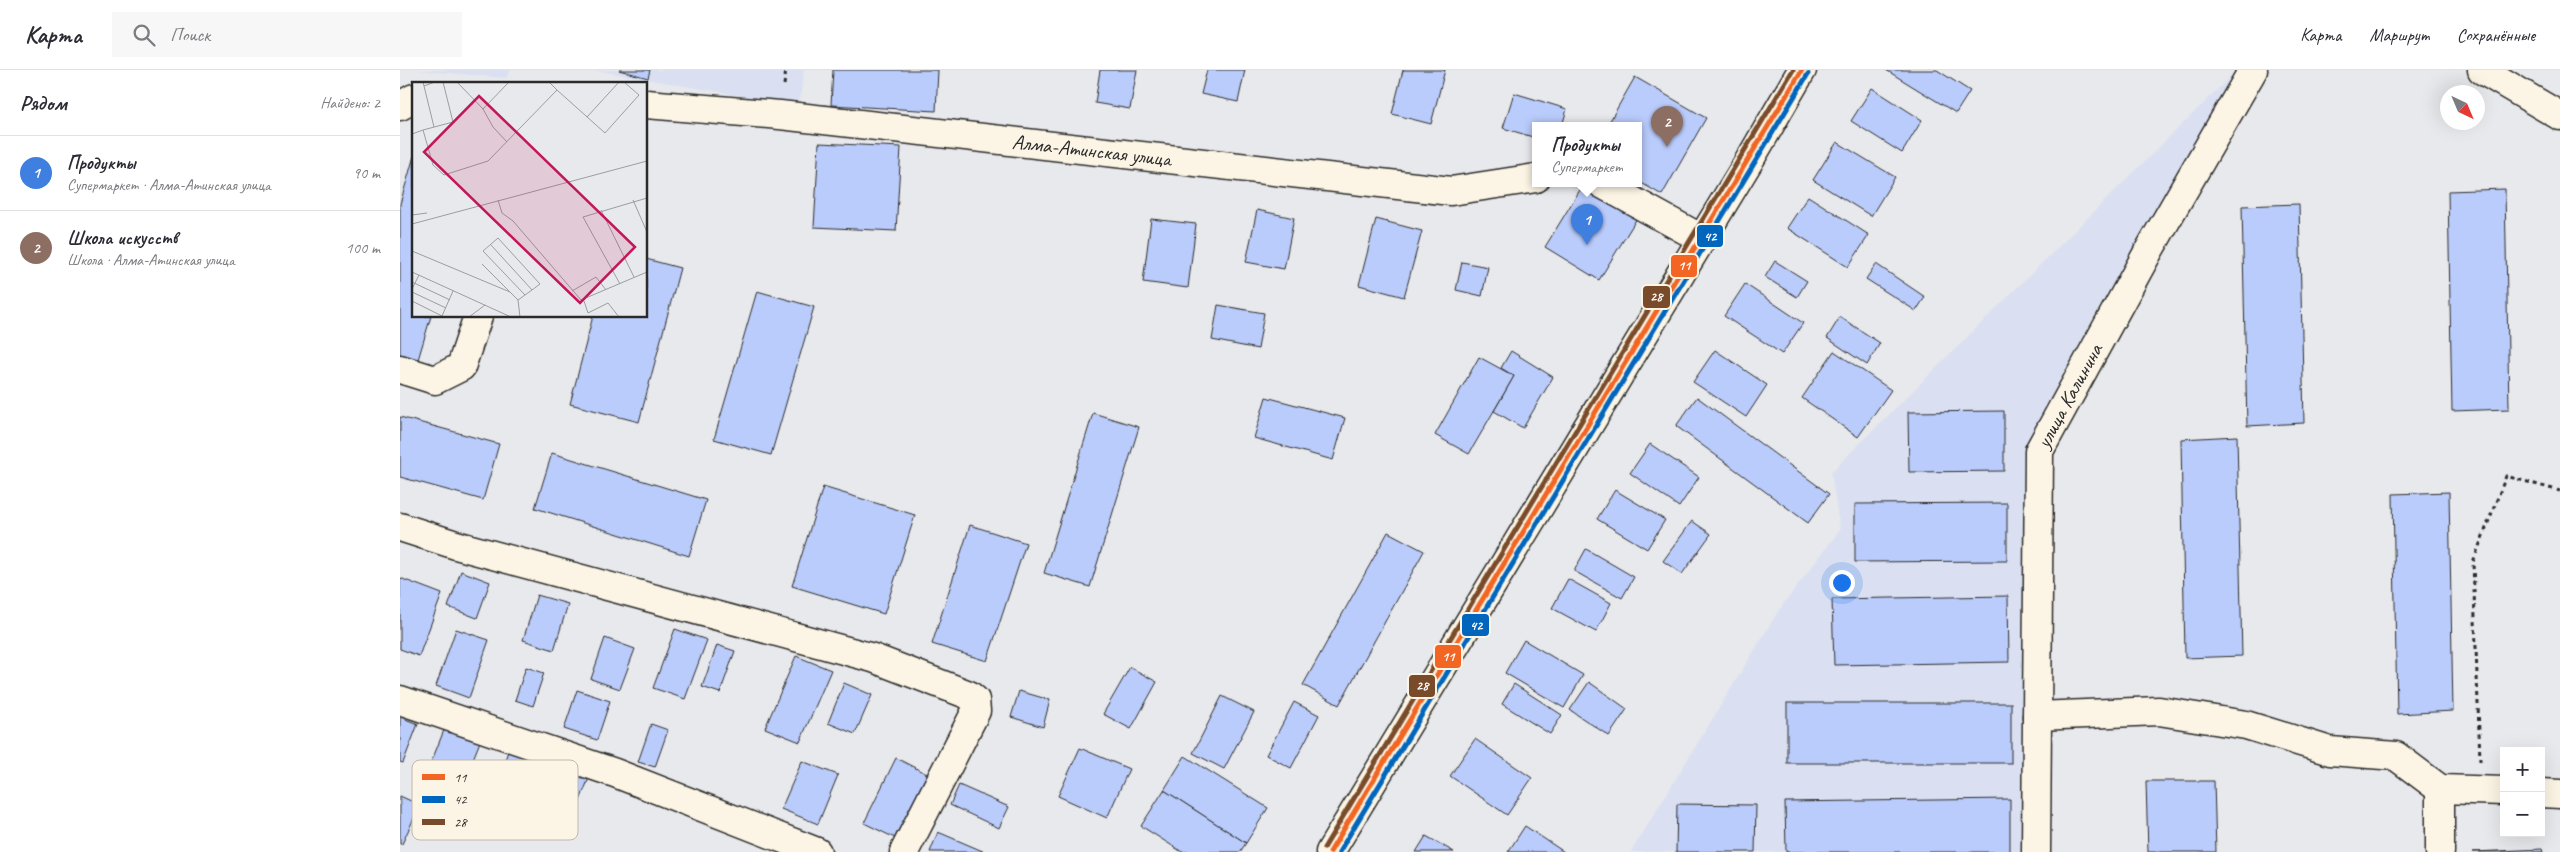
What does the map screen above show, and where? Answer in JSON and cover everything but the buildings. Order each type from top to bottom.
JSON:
[{"type":"street","points":[[1330,852],[1702,239],[1802,70]]},
{"type":"street","name":"улица Калинина","points":[[2036,852],[2039,451],[2148,252],[2253,70]]},
{"type":"street","points":[[2482,70],[2560,116]]},
{"type":"street","points":[[400,106],[412,99]]},
{"type":"street","name":"Алма-Атинская улица","points":[[648,104],[780,115],[1451,191],[1532,179]]},
{"type":"street","points":[[1607,187],[1702,239]]},
{"type":"street","points":[[400,369],[435,380],[461,367],[477,318]]},
{"type":"street","points":[[400,527],[465,548],[873,658],[969,695],[975,700],[976,711],[904,852]]},
{"type":"street","points":[[400,700],[577,760]]},
{"type":"street","points":[[2037,716],[2159,711],[2246,725],[2330,750],[2396,756],[2440,788],[2493,791]]},
{"type":"street","points":[[578,760],[615,773],[817,852]]},
{"type":"street","points":[[2440,788],[2440,852]]},
{"type":"street","points":[[2545,793],[2560,794]]},
{"type":"path","points":[[2493,791],[2473,562],[2506,476],[2560,490]]},
{"type":"shaded area","points":[[416,70],[511,70],[506,78]]},
{"type":"shaded area","points":[[595,70],[804,70],[799,106]]},
{"type":"shaded area","points":[[2237,70],[2271,70],[2099,308],[2025,447],[2037,716],[2037,852],[1631,852],[1779,610],[1840,530],[1831,472]]},
{"type":"transit line","name":"28","points":[[1324,848],[1793,70]]},
{"type":"transit line","name":"11","points":[[1330,852],[1802,70]]},
{"type":"transit line","name":"42","points":[[1339,852],[1808,74]]},
{"type":"place","name":"Школа искусств","points":[[1667,147]]},
{"type":"place","name":"Продукты","points":[[1587,245]]}]
